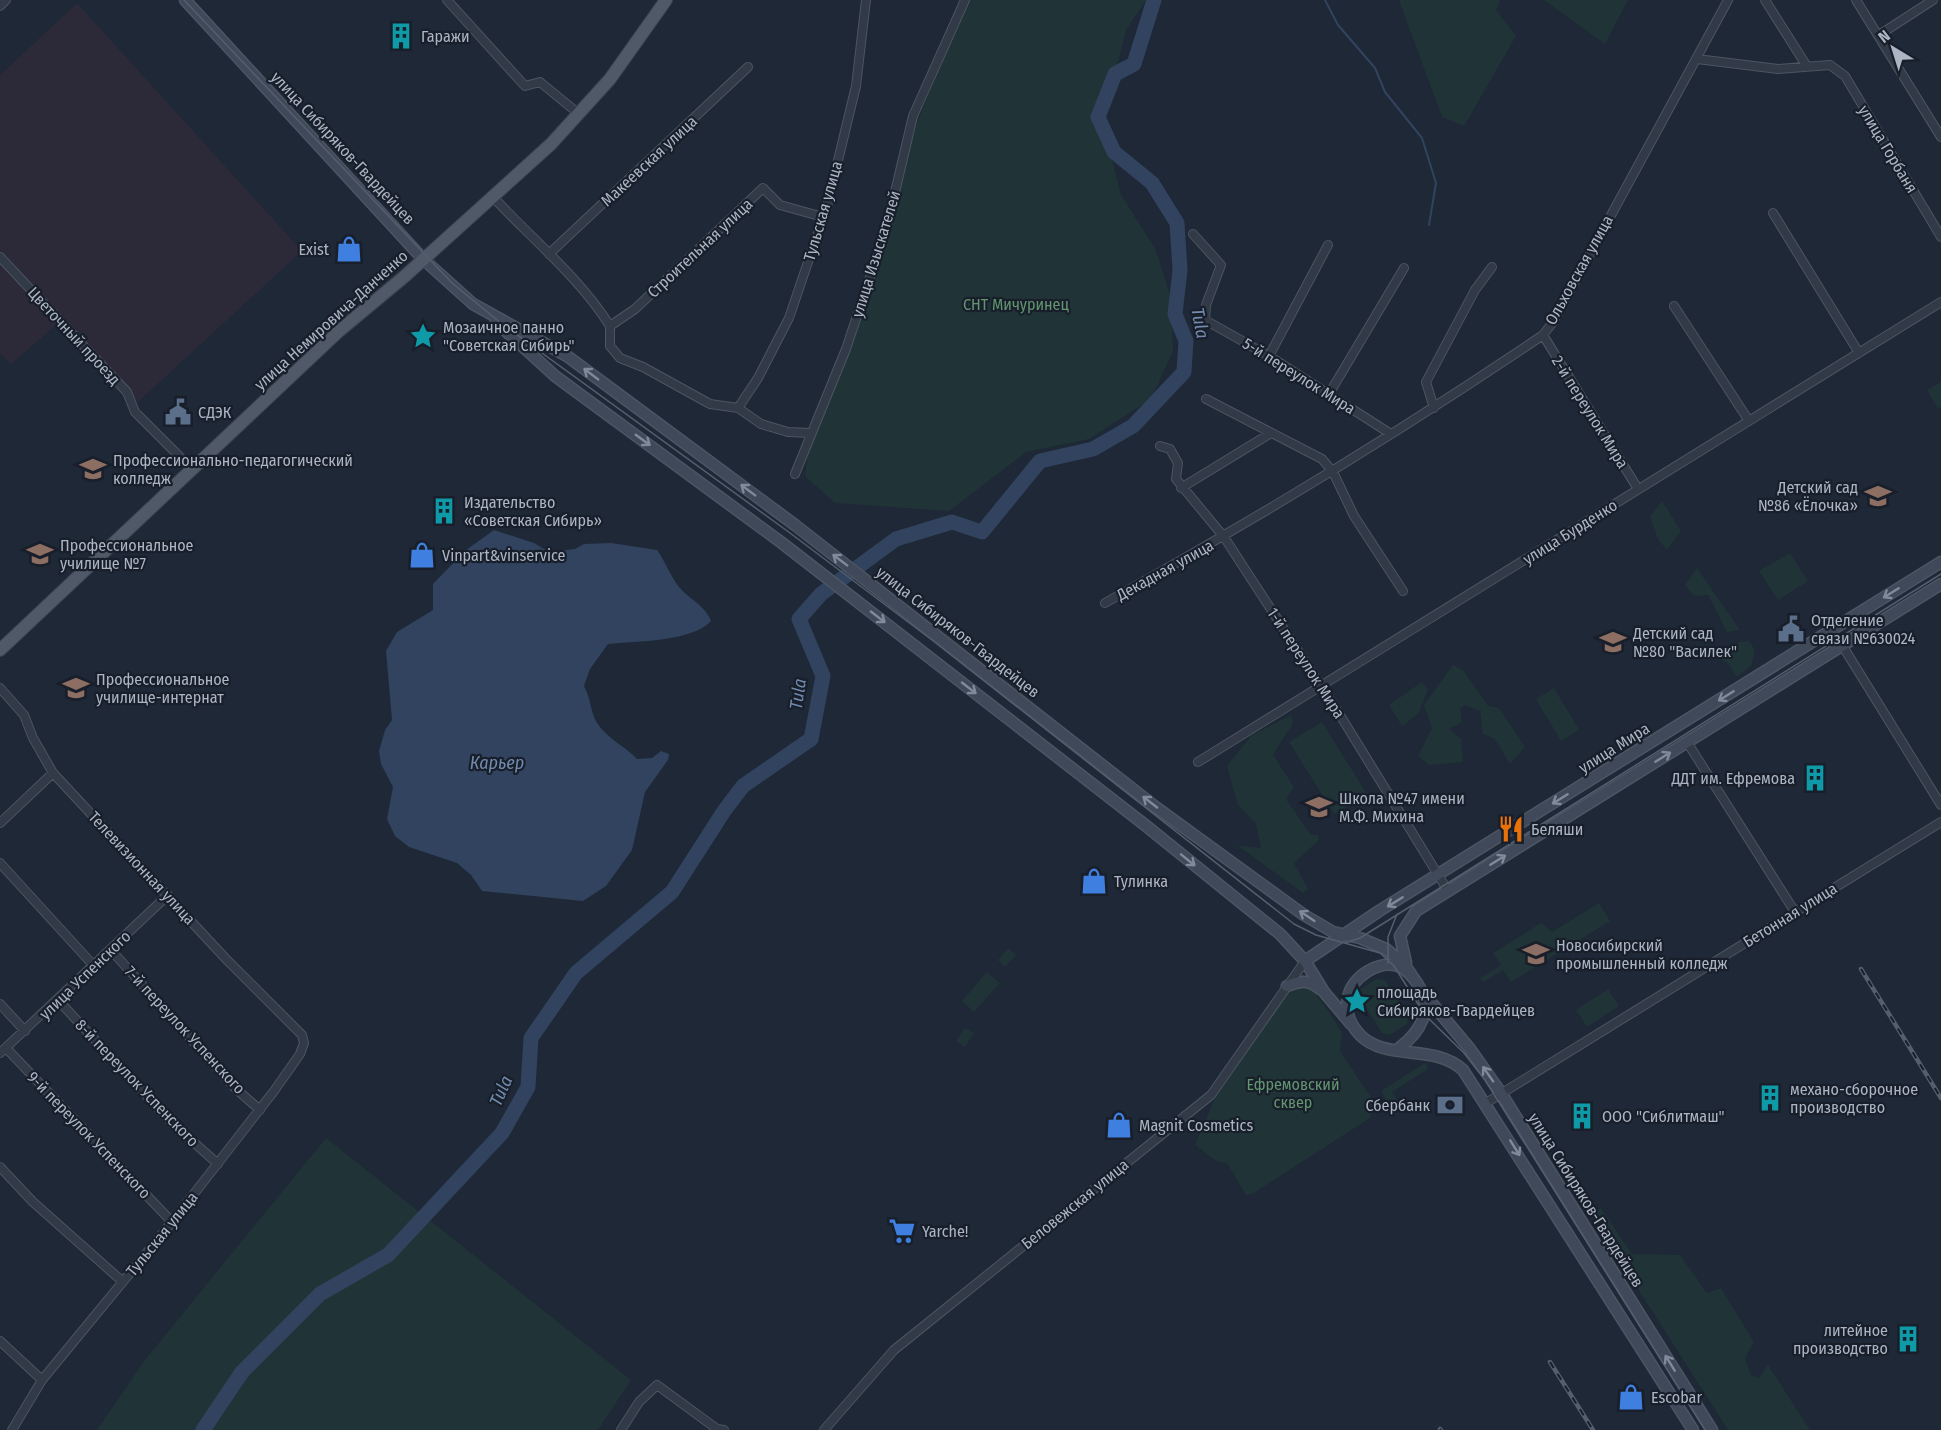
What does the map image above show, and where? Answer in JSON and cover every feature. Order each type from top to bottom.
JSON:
[{"type":"main road","name":"улица Сибиряков-Гвардейцев","points":[[185,0],[423,259],[555,376],[782,543],[1280,934],[1305,961],[1324,992],[1351,1024]]},
{"type":"main road","name":"улица Немировича-Данченко","points":[[0,650],[339,331],[551,144],[579,114],[639,41],[666,0]]},
{"type":"main road","name":"улица Сибиряков-Гвардейцев","points":[[484,311],[567,356],[795,525],[1157,808],[1312,920],[1333,932],[1372,941],[1391,952],[1411,974]]},
{"type":"main road","name":"улица Мира","points":[[1305,961],[1438,875],[1941,562]]},
{"type":"main road","name":"улица Мира","points":[[1448,891],[1941,584]]},
{"type":"main road","points":[[1411,974],[1394,966],[1374,968],[1360,976],[1349,991],[1346,1010],[1351,1024],[1362,1037],[1374,1045],[1398,1049],[1411,1040],[1424,1021],[1426,1006],[1423,993],[1411,974],[1402,952],[1400,936],[1416,910],[1448,891]]},
{"type":"main road","points":[[1287,986],[1301,981],[1313,983],[1324,992]]},
{"type":"main road","name":"улица Сибиряков-Гвардейцев","points":[[1423,993],[1470,1049],[1501,1093],[1713,1430]]},
{"type":"main road","name":"улица Сибиряков-Гвардейцев","points":[[1398,1049],[1436,1055],[1455,1063],[1486,1103],[1693,1430]]},
{"type":"main road","points":[[1629,1330],[1644,1321]]},
{"type":"street","points":[[0,6],[6,0]]},
{"type":"street","points":[[447,0],[525,86],[540,82],[579,114]]},
{"type":"street","name":"Тульская улица","points":[[738,408],[758,378],[789,318],[823,217],[856,86],[866,0]]},
{"type":"street","name":"улица Изыскателей","points":[[795,474],[846,349],[887,226],[913,116],[965,0]]},
{"type":"street","name":"Ольховская улица","points":[[1224,537],[1333,472],[1543,335],[1553,322],[1728,0]]},
{"type":"street","points":[[1697,59],[1778,69],[1806,65],[1765,0]]},
{"type":"street","points":[[1857,0],[1941,137]]},
{"type":"street","points":[[1879,35],[1933,0]]},
{"type":"street","name":"улица Горбаня","points":[[1806,65],[1830,65],[1845,76],[1941,237]]},
{"type":"street","name":"Макеевская улица","points":[[549,254],[748,67]]},
{"type":"street","name":"Строительная улица","points":[[610,326],[634,309],[764,188],[780,205],[823,217]]},
{"type":"street","points":[[493,197],[600,310],[610,326],[610,346],[620,358],[643,367],[710,404],[738,408],[761,424],[788,432],[810,433]]},
{"type":"street","points":[[1773,213],[1859,353]]},
{"type":"street","name":"5-й переулок Мира","points":[[1193,234],[1221,265],[1206,305],[1205,320],[1269,356],[1391,434]]},
{"type":"street","points":[[1269,356],[1328,245]]},
{"type":"street","name":"Цветочный проезд","points":[[0,257],[127,392],[135,412],[193,470]]},
{"type":"street","points":[[1434,408],[1426,382],[1475,290],[1492,267]]},
{"type":"street","points":[[1329,394],[1404,268]]},
{"type":"street","name":"улица Бурденко","points":[[1198,762],[1941,302]]},
{"type":"street","points":[[1674,306],[1749,421]]},
{"type":"street","name":"2-й переулок Мира","points":[[1543,335],[1638,489]]},
{"type":"street","points":[[1206,399],[1322,459],[1333,472],[1354,516],[1403,591]]},
{"type":"street","points":[[1160,446],[1170,449],[1178,463],[1176,479],[1181,488],[1271,433]]},
{"type":"street","name":"1-й переулок Мира","points":[[1181,488],[1224,537],[1448,891]]},
{"type":"street","name":"Декадная улица","points":[[1106,603],[1224,537]]},
{"type":"street","points":[[1842,645],[1941,805]]},
{"type":"street","name":"Телевизионная улица","points":[[0,688],[24,715],[33,738],[53,773],[302,1035]]},
{"type":"street","points":[[1687,742],[1795,912]]},
{"type":"street","points":[[0,823],[53,773]]},
{"type":"street","name":"Бетонная улица","points":[[1486,1103],[1941,822]]},
{"type":"street","points":[[0,862],[94,966]]},
{"type":"street","name":"улица Успенского","points":[[3,1050],[168,895]]},
{"type":"street","name":"7-й переулок Успенского","points":[[111,950],[235,1088],[260,1110]]},
{"type":"street","name":"Беловежская улица","points":[[825,1430],[894,1350],[1211,1095],[1305,961]]},
{"type":"street","name":"8-й переулок Успенского","points":[[58,1000],[172,1123],[218,1164]]},
{"type":"street","points":[[0,1004],[25,1031]]},
{"type":"street","name":"Тульская улица","points":[[12,1430],[42,1380],[172,1222],[260,1110],[300,1054],[304,1043],[302,1035]]},
{"type":"street","name":"9-й переулок Успенского","points":[[3,1050],[172,1222]]},
{"type":"street","points":[[0,1167],[33,1202],[123,1282]]},
{"type":"street","points":[[0,1341],[42,1380]]},
{"type":"street","points":[[621,1430],[639,1402],[657,1385],[719,1430]]},
{"type":"shaded area","points":[[77,3],[302,251],[138,402],[62,320],[11,364],[0,353],[0,75]]},
{"type":"green space","name":"СНТ Мичуринец","points":[[968,0],[1146,0],[1126,30],[1103,124],[1121,195],[1155,248],[1171,298],[1173,351],[1151,399],[1089,439],[1026,452],[949,511],[835,503],[805,476],[811,431],[846,349],[887,226],[918,120]]},
{"type":"green space","points":[[1399,0],[1500,0],[1496,10],[1516,36],[1464,126],[1442,117]]},
{"type":"green space","points":[[1544,0],[1628,0],[1605,44]]},
{"type":"green space","points":[[1941,382],[1941,407],[1938,409],[1927,390]]},
{"type":"green space","points":[[1662,501],[1681,531],[1667,550],[1658,539],[1650,517]]},
{"type":"green space","points":[[1790,553],[1808,581],[1778,600],[1759,571]]},
{"type":"green space","points":[[1697,568],[1740,630],[1727,632],[1708,595],[1694,596],[1685,585]]},
{"type":"green space","points":[[1749,641],[1755,650],[1751,666],[1737,677],[1728,663],[1722,660],[1722,652],[1740,642]]},
{"type":"green space","points":[[1453,665],[1463,670],[1488,706],[1499,708],[1525,747],[1510,764],[1495,739],[1483,734],[1480,711],[1465,705],[1460,709],[1462,722],[1449,729],[1461,739],[1463,762],[1429,765],[1418,756],[1432,728],[1424,705]]},
{"type":"green space","points":[[1422,682],[1428,690],[1418,714],[1402,726],[1389,705]]},
{"type":"green space","points":[[1554,688],[1579,730],[1561,741],[1536,699]]},
{"type":"green space","points":[[1291,715],[1293,723],[1273,755],[1294,787],[1286,799],[1310,834],[1318,835],[1319,840],[1294,863],[1308,889],[1303,893],[1237,845],[1261,848],[1256,824],[1238,805],[1227,766],[1251,736]]},
{"type":"green space","points":[[1322,722],[1367,794],[1334,814],[1289,742]]},
{"type":"green space","points":[[1599,903],[1610,921],[1511,982],[1503,970],[1483,982],[1480,978],[1501,965],[1493,953],[1541,923],[1552,932]]},
{"type":"green space","points":[[1008,948],[1016,955],[1005,967],[998,960]]},
{"type":"green space","points":[[987,972],[1000,983],[974,1012],[962,1001]]},
{"type":"green space","points":[[1376,979],[1385,980],[1408,1017],[1407,1024],[1390,1035],[1382,1033],[1359,997],[1360,990]]},
{"type":"green space","name":"Ефремовский сквер","points":[[1304,984],[1312,988],[1342,1032],[1340,1051],[1374,1102],[1370,1118],[1252,1194],[1246,1195],[1227,1163],[1216,1161],[1195,1145],[1216,1096],[1289,990]]},
{"type":"green space","points":[[1608,989],[1619,1006],[1587,1027],[1576,1010]]},
{"type":"green space","points":[[965,1028],[974,1033],[965,1047],[956,1041]]},
{"type":"green space","points":[[1425,1063],[1428,1069],[1392,1092],[1398,1101],[1390,1106],[1381,1091]]},
{"type":"green space","points":[[326,1138],[631,1380],[598,1430],[97,1430],[145,1360]]},
{"type":"green space","points":[[1601,1208],[1632,1254],[1680,1255],[1707,1293],[1721,1288],[1754,1342],[1745,1358],[1751,1375],[1759,1378],[1768,1365],[1810,1430],[1728,1430],[1591,1215]]},
{"type":"water","name":"Карьер","points":[[494,530],[534,543],[549,552],[575,549],[584,544],[611,543],[657,550],[679,587],[701,607],[711,621],[702,628],[677,637],[608,644],[590,669],[584,686],[594,718],[604,732],[637,759],[652,758],[661,751],[669,754],[668,760],[645,792],[632,850],[606,886],[583,901],[482,891],[471,875],[457,863],[409,847],[395,836],[387,819],[393,787],[381,764],[379,751],[385,730],[392,720],[386,651],[397,632],[433,610],[433,584],[466,550]]},
{"type":"waterway","name":"Tula","points":[[203,1430],[242,1372],[320,1294],[388,1255],[502,1133],[528,1087],[531,1038],[576,973],[672,892],[724,811],[743,786],[811,739],[823,676],[799,619],[821,594],[896,539],[952,522],[982,532],[1040,461],[1093,449],[1133,426],[1184,372],[1186,341],[1175,314],[1180,270],[1177,223],[1152,183],[1114,152],[1098,117],[1115,74],[1134,64],[1154,0]]},
{"type":"waterway","points":[[1325,0],[1338,25],[1375,68],[1385,92],[1422,138],[1436,183],[1429,225]]},
{"type":"tram line","points":[[184,0],[452,283],[502,324],[790,533],[932,640],[1294,924],[1316,935],[1380,953],[1394,966],[1425,1015],[1464,1053],[1485,1080],[1705,1430]]},
{"type":"tram line","points":[[1345,943],[1360,938],[1941,574]]},
{"type":"tram line","points":[[1388,963],[1388,937],[1397,914]]},
{"type":"railway","points":[[1861,969],[1941,1098]]},
{"type":"railway","points":[[1550,1362],[1593,1430]]},
{"type":"place","name":"Гаражи","points":[[401,36]]},
{"type":"place","name":"Exist","points":[[349,249]]},
{"type":"place","name":"Мозаичное панно \"Советская Сибирь\"","points":[[423,336]]},
{"type":"place","name":"СДЭК","points":[[178,412]]},
{"type":"place","name":"Профессионально-педагогический колледж","points":[[93,469]]},
{"type":"place","name":"Детский сад №86 «Ёлочка»","points":[[1878,496]]},
{"type":"place","name":"Издательство «Советская Сибирь»","points":[[444,511]]},
{"type":"place","name":"Профессиональное училище №7","points":[[40,554]]},
{"type":"place","name":"Vinpart&vinservice","points":[[422,555]]},
{"type":"place","name":"Отделение связи №630024","points":[[1791,629]]},
{"type":"place","name":"Детский сад №80 \"Василек\"","points":[[1613,642]]},
{"type":"place","name":"Профессиональное училище-интернат","points":[[76,688]]},
{"type":"place","name":"ДДТ им. Ефремова","points":[[1815,778]]},
{"type":"place","name":"Школа №47 имени М.Ф. Михина","points":[[1319,807]]},
{"type":"place","name":"Беляши","points":[[1511,829]]},
{"type":"place","name":"Тулинка","points":[[1094,881]]},
{"type":"place","name":"Новосибирский промышленный колледж","points":[[1536,954]]},
{"type":"place","name":"площадь Сибиряков-Гвардейцев","points":[[1357,1001]]},
{"type":"place","name":"механо-сборочное производство","points":[[1770,1098]]},
{"type":"place","name":"Сбербанк","points":[[1450,1105]]},
{"type":"place","name":"ООО \"Сиблитмаш\"","points":[[1582,1116]]},
{"type":"place","name":"Magnit Cosmetics","points":[[1119,1125]]},
{"type":"place","name":"Yarche!","points":[[902,1231]]},
{"type":"place","name":"литейное производство","points":[[1908,1339]]},
{"type":"place","name":"Escobar","points":[[1631,1397]]}]
